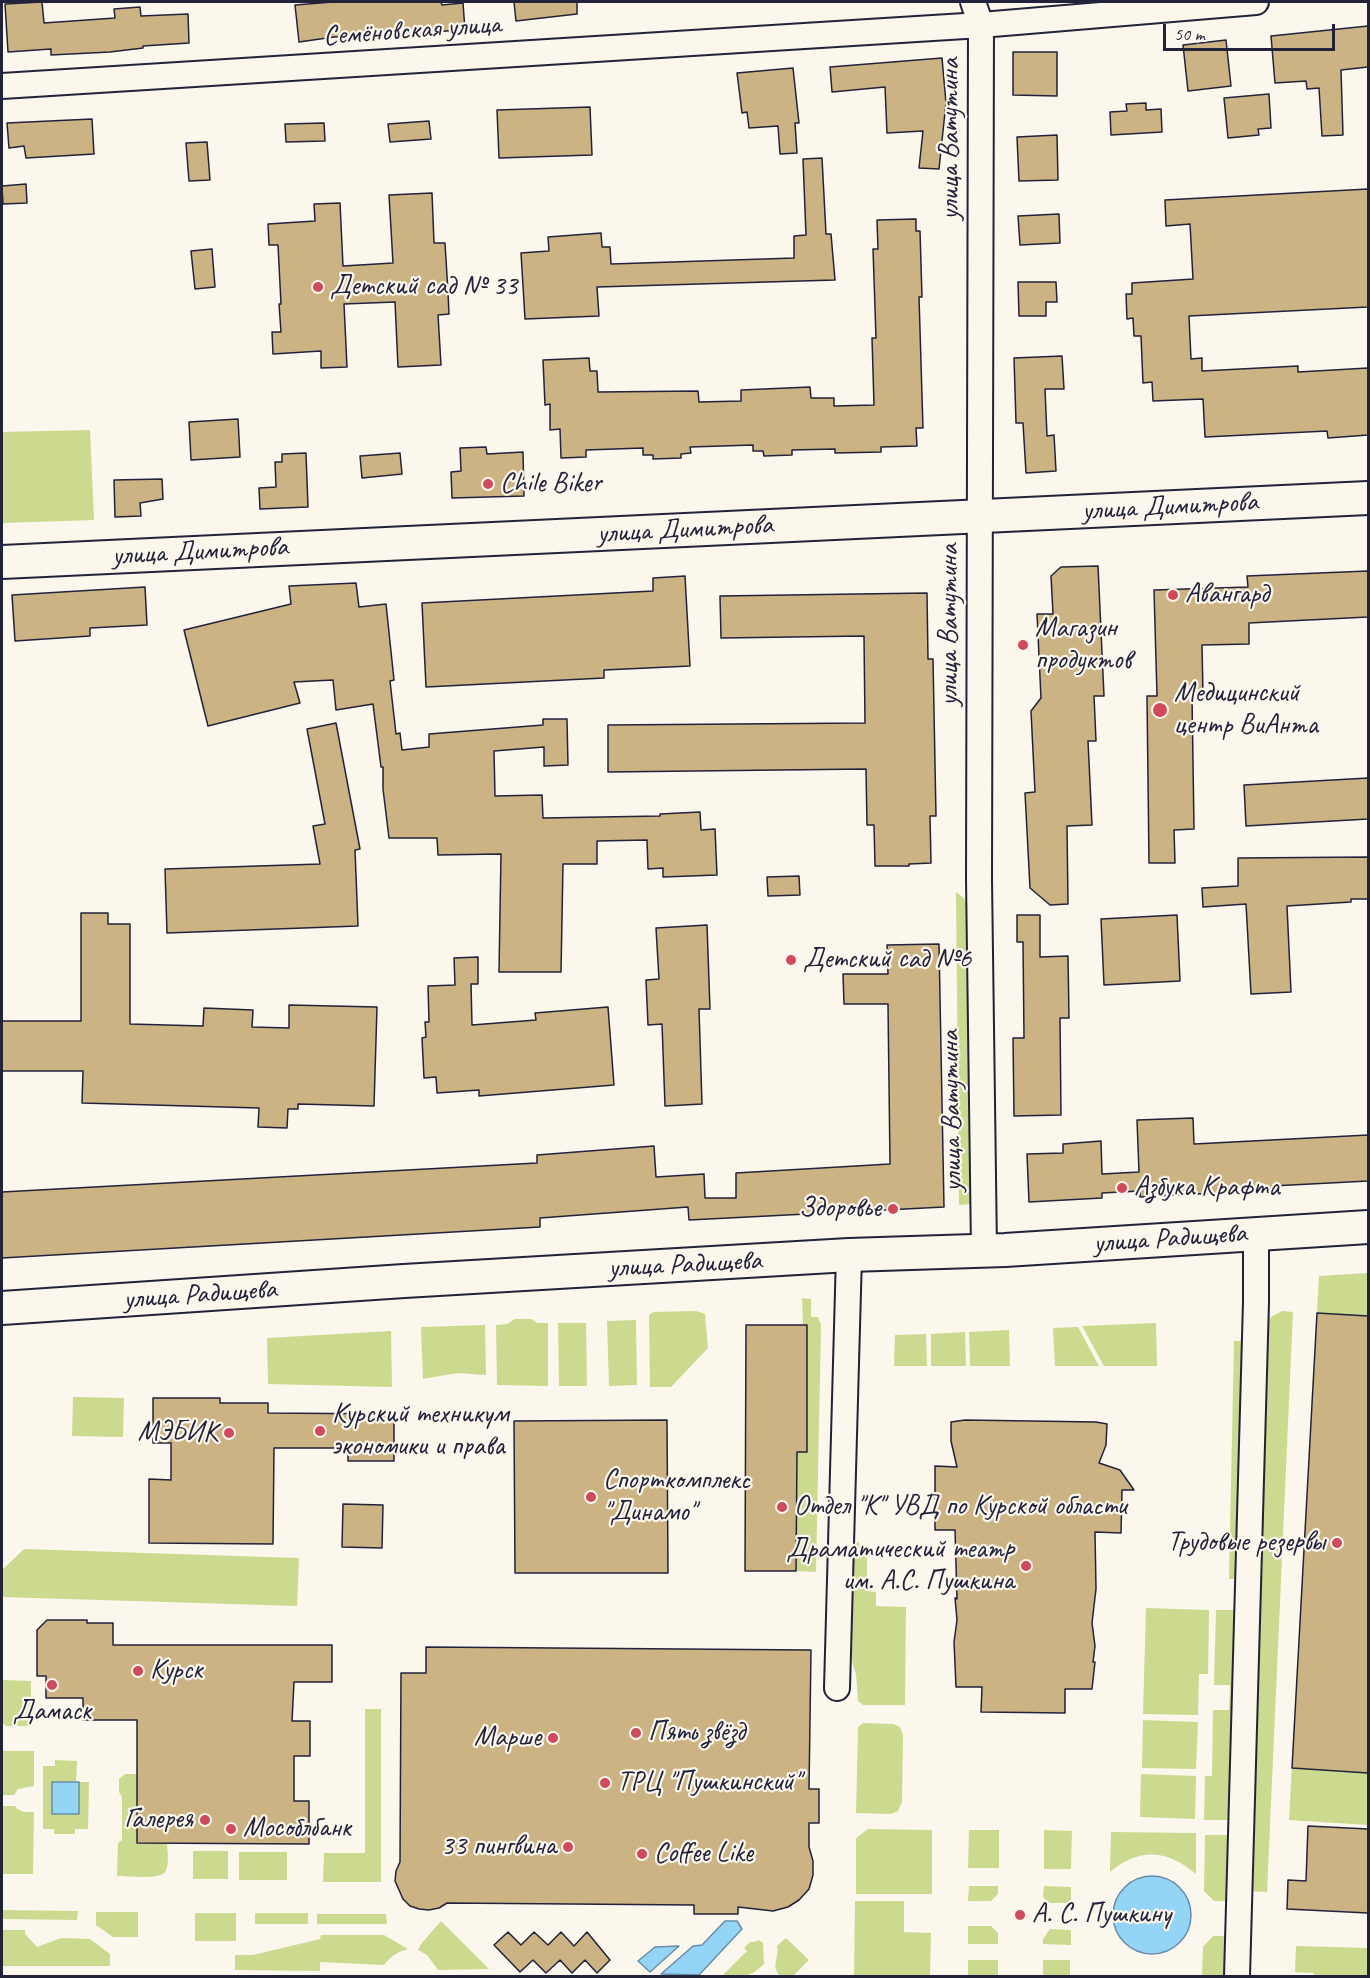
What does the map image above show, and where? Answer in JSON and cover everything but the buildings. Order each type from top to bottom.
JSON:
[{"type":"main road","name":"улица Димитрова","points":[[2,562],[1368,498]]},
{"type":"main road","name":"улица Радищева","points":[[2,1308],[404,1281],[1368,1227]]},
{"type":"street","name":"улица Ватутина","points":[[973,2],[981,25],[979,879],[984,1250]]},
{"type":"street","name":"Семёновская улица","points":[[2,87],[981,25],[1256,2]]},
{"type":"street","points":[[1237,1977],[1256,1234]]},
{"type":"street","points":[[837,1688],[849,1255]]},
{"type":"green space","points":[[90,430],[94,520],[2,523],[2,432]]},
{"type":"green space","points":[[956,892],[964,898],[969,914],[972,1204],[959,1205]]},
{"type":"green space","name":"Трудовые резервы","points":[[1368,1273],[1368,1825],[1289,1820],[1319,1276]]},
{"type":"green space","points":[[802,1298],[811,1299],[811,1317],[818,1317],[821,1325],[816,1572],[796,1571],[796,1465],[780,1452],[807,1451],[807,1326],[803,1325]]},
{"type":"green space","points":[[696,1311],[705,1314],[708,1348],[671,1387],[650,1387],[649,1315],[653,1312]]},
{"type":"green space","points":[[1282,1311],[1293,1312],[1267,1892],[1248,1891],[1266,1323]]},
{"type":"green space","points":[[515,1319],[532,1319],[537,1323],[548,1323],[548,1386],[497,1385],[496,1325],[507,1324]]},
{"type":"green space","points":[[636,1320],[637,1385],[609,1386],[607,1321]]},
{"type":"green space","points":[[558,1323],[586,1323],[587,1386],[559,1386]]},
{"type":"green space","points":[[1156,1323],[1157,1366],[1104,1366],[1082,1326]]},
{"type":"green space","points":[[485,1325],[486,1375],[457,1373],[423,1379],[421,1327]]},
{"type":"green space","points":[[1078,1327],[1099,1366],[1055,1366],[1053,1328]]},
{"type":"green space","points":[[1009,1330],[1010,1366],[970,1366],[969,1332]]},
{"type":"green space","points":[[391,1331],[392,1387],[268,1384],[267,1338]]},
{"type":"green space","points":[[965,1332],[966,1366],[931,1366],[931,1334]]},
{"type":"green space","points":[[926,1334],[927,1366],[894,1366],[895,1335]]},
{"type":"green space","points":[[1234,1341],[1242,1341],[1246,1344],[1239,1579],[1229,1579]]},
{"type":"green space","points":[[73,1397],[124,1398],[123,1437],[72,1436]]},
{"type":"green space","points":[[858,1542],[860,1549],[867,1549],[867,1591],[876,1592],[876,1606],[906,1607],[905,1705],[863,1705],[858,1701],[856,1674],[847,1646],[850,1549]]},
{"type":"green space","points":[[24,1549],[299,1558],[297,1606],[2,1597],[2,1570]]},
{"type":"green space","points":[[1146,1608],[1209,1610],[1208,1674],[1199,1674],[1198,1715],[1143,1714]]},
{"type":"green space","points":[[1216,1610],[1239,1610],[1233,1820],[1204,1820],[1205,1776],[1212,1776],[1213,1710],[1229,1710],[1230,1685],[1214,1685]]},
{"type":"green space","points":[[2,1680],[31,1681],[31,1726],[6,1726],[2,1723]]},
{"type":"green space","points":[[365,1709],[381,1709],[381,1882],[323,1882],[324,1853],[365,1853]]},
{"type":"green space","points":[[1143,1720],[1198,1722],[1196,1769],[1142,1768]]},
{"type":"green space","points":[[863,1723],[893,1724],[900,1727],[903,1735],[902,1802],[898,1811],[891,1814],[856,1813],[858,1727]]},
{"type":"green space","points":[[2,1751],[34,1751],[34,1786],[18,1789],[14,1795],[2,1795]]},
{"type":"green space","points":[[55,1760],[77,1761],[76,1782],[52,1782],[79,1814],[79,1782],[89,1782],[88,1829],[75,1829],[75,1834],[54,1834],[54,1829],[43,1829],[43,1766],[55,1766]]},
{"type":"green space","points":[[125,1774],[137,1774],[137,1843],[167,1843],[167,1866],[165,1872],[157,1876],[117,1876],[118,1843],[122,1840],[122,1797],[119,1792],[119,1779]]},
{"type":"green space","points":[[1141,1774],[1196,1776],[1195,1819],[1140,1817]]},
{"type":"green space","points":[[3,1806],[15,1806],[24,1812],[34,1812],[33,1874],[2,1874]]},
{"type":"green space","points":[[868,1829],[932,1830],[932,1894],[856,1894],[856,1838]]},
{"type":"green space","points":[[969,1830],[999,1830],[999,1868],[968,1868]]},
{"type":"green space","points":[[1044,1830],[1072,1831],[1071,1869],[1044,1869]]},
{"type":"green space","points":[[1111,1832],[1196,1833],[1196,1874],[1175,1860],[1153,1855],[1132,1858],[1110,1872]]},
{"type":"green space","points":[[1205,1835],[1232,1835],[1230,1901],[1214,1901],[1204,1891]]},
{"type":"green space","points":[[193,1851],[228,1851],[228,1879],[193,1879]]},
{"type":"green space","points":[[239,1852],[287,1852],[287,1880],[239,1880]]},
{"type":"green space","points":[[969,1886],[998,1886],[998,1894],[991,1901],[968,1901]]},
{"type":"green space","points":[[1044,1886],[1071,1887],[1071,1903],[1050,1903],[1043,1897]]},
{"type":"green space","points":[[855,1901],[904,1901],[904,1932],[931,1933],[930,1976],[854,1976]]},
{"type":"green space","points":[[2,1910],[78,1911],[77,1920],[2,1919]]},
{"type":"green space","points":[[96,1912],[138,1912],[138,1937],[113,1937],[96,1925]]},
{"type":"green space","points":[[195,1913],[236,1913],[236,1941],[195,1941]]},
{"type":"green space","points":[[255,1913],[308,1913],[308,1924],[255,1924]]},
{"type":"green space","points":[[317,1914],[386,1914],[387,1924],[317,1924]]},
{"type":"green space","points":[[441,1921],[489,1969],[438,1970],[427,1955],[418,1950]]},
{"type":"green space","points":[[968,1926],[991,1926],[998,1933],[998,1944],[968,1944]]},
{"type":"green space","points":[[1050,1929],[1071,1930],[1071,1945],[1043,1944],[1043,1939]]},
{"type":"green space","points":[[2,1930],[25,1930],[25,1934],[37,1947],[61,1938],[90,1939],[110,1954],[110,1966],[2,1966]]},
{"type":"green space","points":[[321,1935],[384,1935],[408,1949],[394,1955],[384,1965],[320,1962],[320,1971],[235,1970],[235,1955],[253,1955],[320,1939]]},
{"type":"green space","points":[[1213,1936],[1230,1936],[1228,1976],[1202,1976],[1203,1947]]},
{"type":"green space","points":[[786,1938],[809,1960],[793,1976],[780,1976],[775,1965],[777,1946]]},
{"type":"green space","points":[[759,1940],[763,1943],[764,1964],[745,1976],[722,1976],[747,1951],[744,1948],[750,1942]]},
{"type":"green space","points":[[1296,1946],[1368,1948],[1368,1976],[1314,1976],[1314,1973],[1295,1972]]},
{"type":"green space","points":[[968,1960],[998,1960],[998,1976],[968,1976]]},
{"type":"green space","points":[[1043,1960],[1070,1960],[1070,1976],[1043,1976]]},
{"type":"water","points":[[52,1782],[79,1782],[79,1814],[52,1814]]},
{"type":"water","points":[[1152,1876],[1167,1879],[1179,1888],[1188,1900],[1191,1915],[1188,1930],[1179,1942],[1167,1951],[1152,1954],[1137,1951],[1125,1942],[1116,1930],[1113,1915],[1116,1900],[1125,1888],[1137,1879]]},
{"type":"water","points":[[725,1921],[737,1921],[742,1929],[699,1975],[661,1974],[693,1946],[702,1945]]},
{"type":"water","points":[[679,1946],[650,1972],[638,1961],[655,1947]]},
{"type":"place","name":"Детский сад № 33","points":[[318,287]]},
{"type":"place","name":"Chile Biker","points":[[488,484]]},
{"type":"place","name":"Авангард","points":[[1173,595]]},
{"type":"place","name":"Магазин продуктов","points":[[1023,645]]},
{"type":"place","name":"Медицинский центр ВиАнта","points":[[1160,710]]},
{"type":"place","name":"Детский сад №6","points":[[791,960]]},
{"type":"place","name":"Азбука Крафта","points":[[1122,1188]]},
{"type":"place","name":"Здоровье","points":[[893,1209]]},
{"type":"place","name":"Курский техникум экономики и права","points":[[320,1431]]},
{"type":"place","name":"МЭБИК","points":[[229,1433]]},
{"type":"place","name":"Спорткомплекс \"Динамо\"","points":[[591,1497]]},
{"type":"place","name":"Отдел \"К\" УВД по Курской области","points":[[782,1507]]},
{"type":"place","name":"Трудовые резервы","points":[[1337,1543]]},
{"type":"place","name":"Драматический театр им. А.С. Пушкина","points":[[1026,1566]]},
{"type":"place","name":"Курск","points":[[138,1671]]},
{"type":"place","name":"Дамаск","points":[[52,1685]]},
{"type":"place","name":"Пять звёзд","points":[[636,1733]]},
{"type":"place","name":"Марше","points":[[553,1738]]},
{"type":"place","name":"ТРЦ \"Пушкинский\"","points":[[605,1783]]},
{"type":"place","name":"Галерея","points":[[205,1820]]},
{"type":"place","name":"Мособлбанк","points":[[231,1829]]},
{"type":"place","name":"33 пингвина","points":[[568,1847]]},
{"type":"place","name":"Coffee Like","points":[[642,1854]]},
{"type":"place","name":"А. С. Пушкину","points":[[1020,1915]]}]
